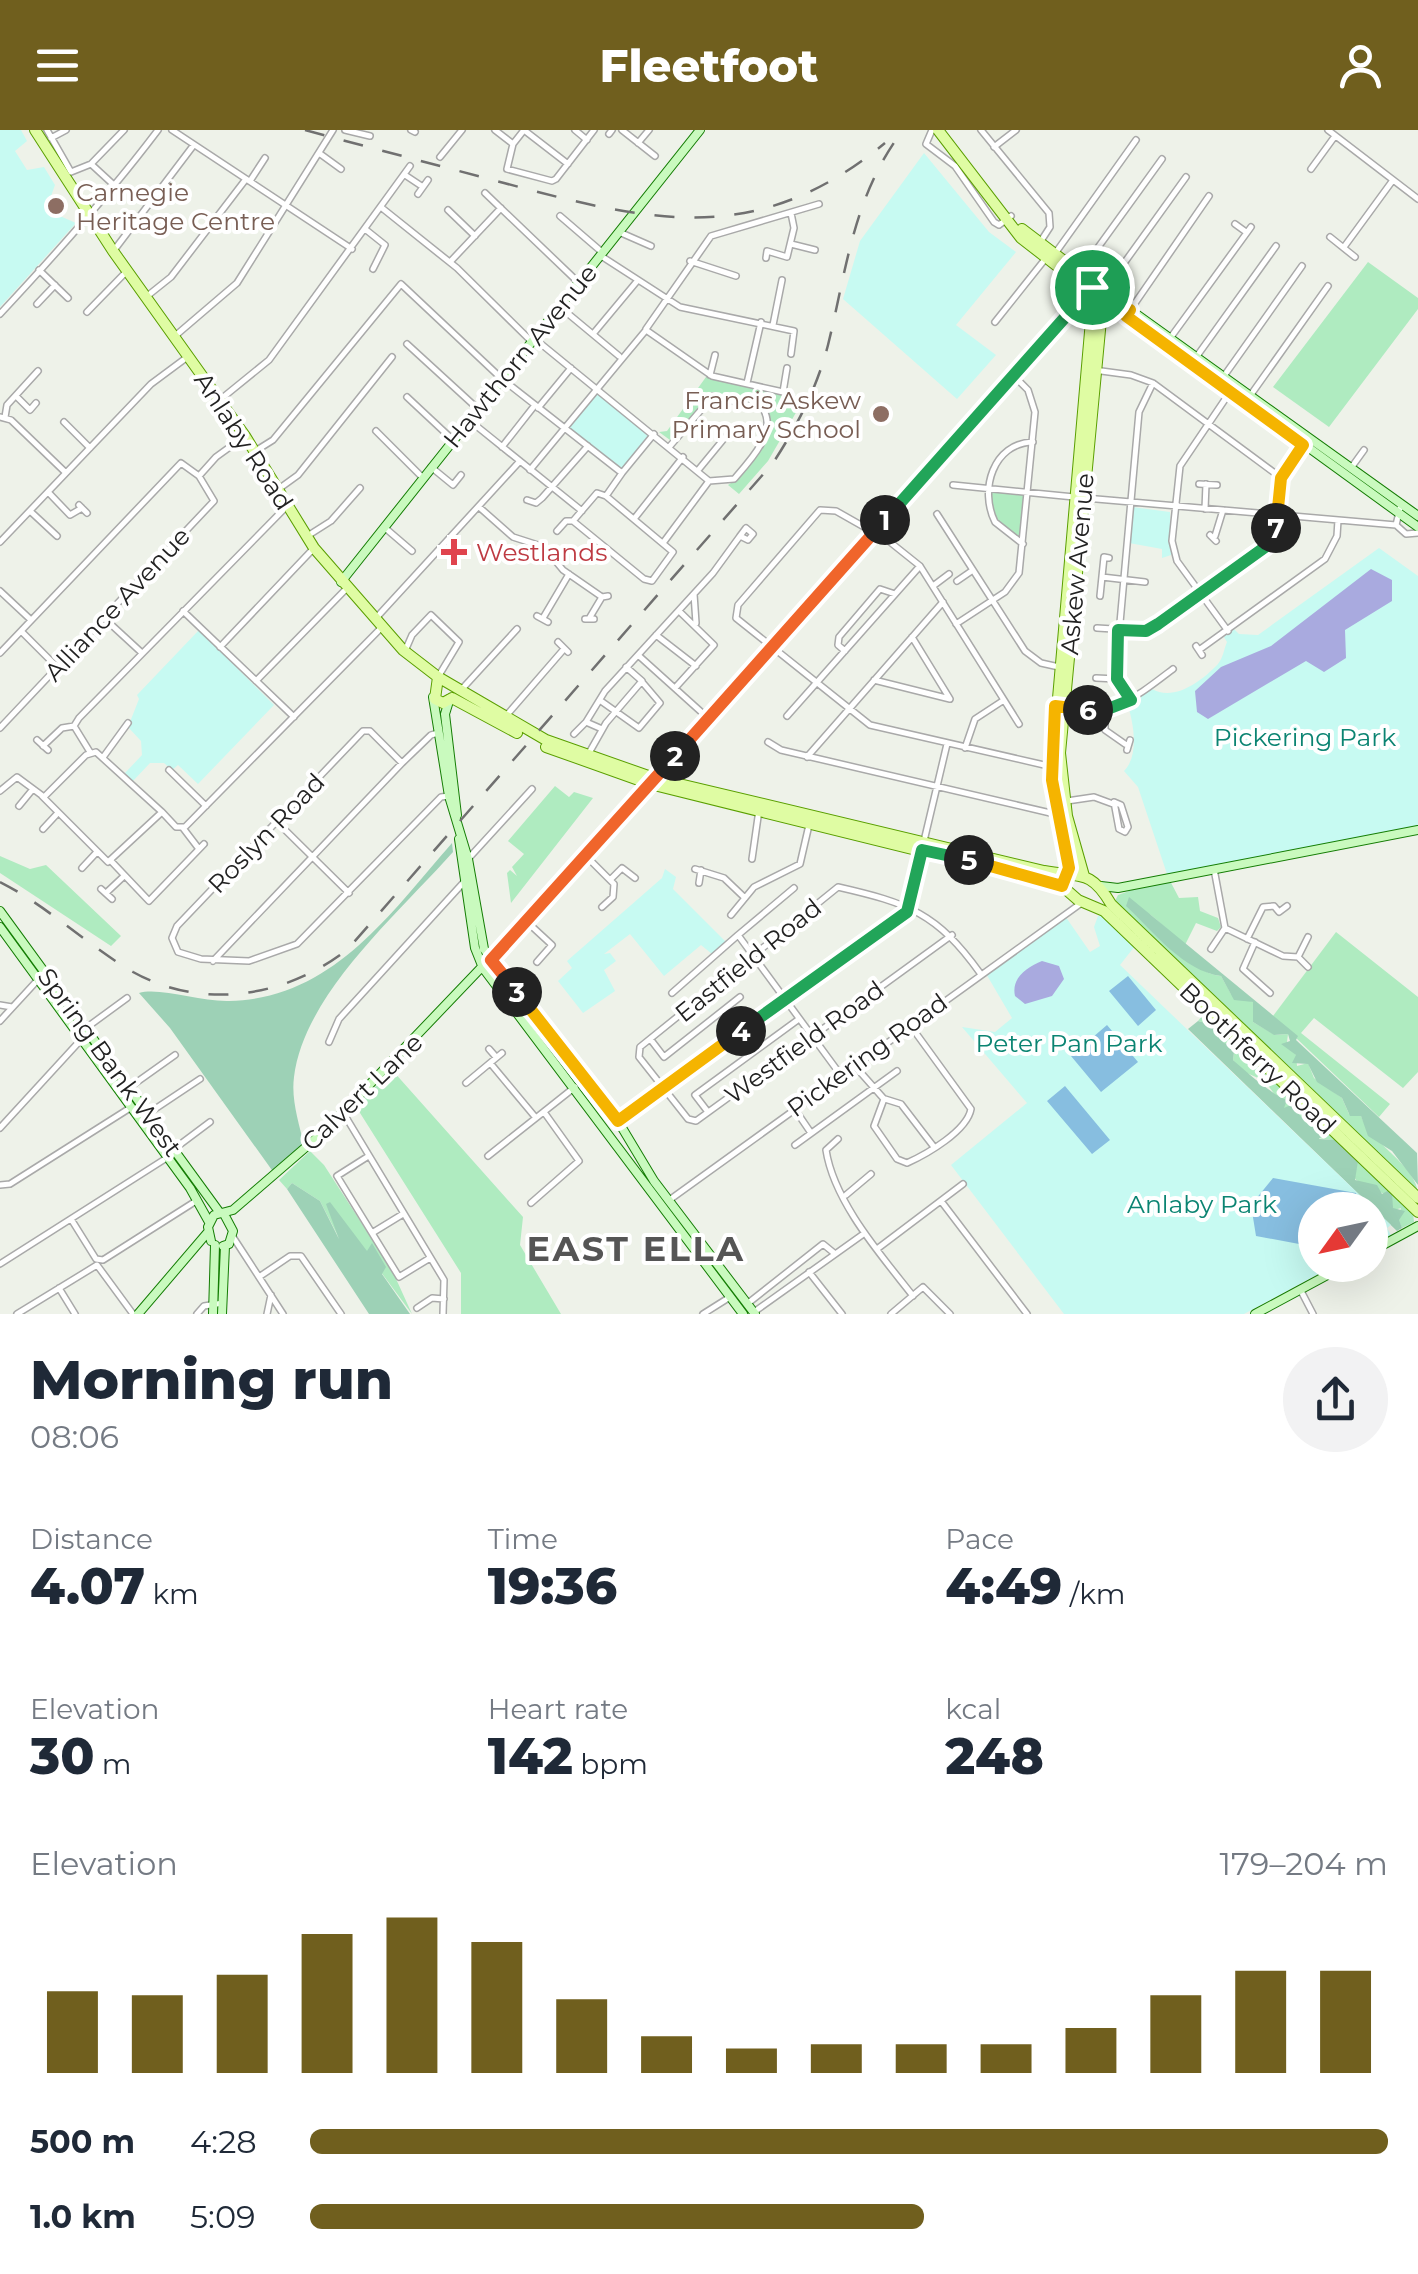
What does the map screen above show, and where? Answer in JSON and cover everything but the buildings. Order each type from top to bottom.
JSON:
[{"type":"main road","name":"Anlaby Road","points":[[31,130],[245,436],[314,548],[378,623],[445,690]]},
{"type":"main road","points":[[938,130],[1009,218],[1050,256],[1079,282],[1094,304],[1103,290],[1050,256],[1039,244],[1009,218]]},
{"type":"main road","name":"Askew Avenue","points":[[1067,872],[1056,767],[1059,706],[1094,304],[1103,290]]},
{"type":"main road","name":"Askew Avenue","points":[[1059,706],[1058,667],[1067,625]]},
{"type":"main road","points":[[445,690],[652,781]]},
{"type":"main road","points":[[445,690],[546,747],[652,781],[923,845],[1062,886],[1078,900],[1096,906],[1105,893]]},
{"type":"main road","name":"Askew Avenue","points":[[1056,767],[1064,802],[1062,816],[1084,876]]},
{"type":"main road","points":[[760,806],[810,822],[1067,872],[1062,886]]},
{"type":"main road","name":"Boothferry Road","points":[[1067,872],[1084,876],[1105,893],[1418,1198]]},
{"type":"main road","name":"Boothferry Road","points":[[1096,906],[1418,1212]]},
{"type":"street","points":[[47,130],[71,172],[91,164],[124,130]]},
{"type":"street","points":[[51,138],[66,130]]},
{"type":"street","points":[[0,314],[91,218],[158,130]]},
{"type":"street","points":[[172,130],[352,249]]},
{"type":"street","points":[[174,337],[237,283],[332,130]]},
{"type":"street","points":[[345,130],[370,136]]},
{"type":"street","points":[[496,130],[513,144]]},
{"type":"street","points":[[568,164],[524,130],[513,144],[507,169],[552,182],[568,164],[594,130]]},
{"type":"street","points":[[575,130],[587,140]]},
{"type":"street","points":[[622,130],[655,156]]},
{"type":"street","points":[[638,143],[649,130]]},
{"type":"street","points":[[938,130],[926,144],[955,166],[996,225],[1009,218]]},
{"type":"street","points":[[980,130],[1048,214],[1050,227],[1039,244]]},
{"type":"street","points":[[994,147],[1016,130]]},
{"type":"street","points":[[1328,130],[1418,199]]},
{"type":"street","points":[[440,158],[459,131]]},
{"type":"street","name":"Hawthorn Avenue","points":[[344,585],[422,478],[698,131]]},
{"type":"street","points":[[1311,169],[1336,136]]},
{"type":"street","points":[[995,322],[1050,256],[1136,140]]},
{"type":"street","points":[[114,251],[194,145]]},
{"type":"street","points":[[319,153],[342,169]]},
{"type":"street","points":[[146,297],[171,277],[266,158]]},
{"type":"street","points":[[1079,273],[1162,159]]},
{"type":"street","points":[[91,164],[116,186]]},
{"type":"street","points":[[219,400],[269,360],[410,166]]},
{"type":"street","points":[[404,174],[420,191],[428,180]]},
{"type":"street","points":[[1186,177],[1103,290],[1128,313],[1195,360],[1230,392],[1248,400]]},
{"type":"street","points":[[1344,247],[1394,180]]},
{"type":"street","points":[[485,194],[579,283]]},
{"type":"street","points":[[1128,313],[1208,198],[1214,206]]},
{"type":"street","points":[[530,470],[646,330],[704,241],[723,229],[819,204]]},
{"type":"street","points":[[381,207],[450,262],[534,340],[572,366],[709,481]]},
{"type":"street","points":[[450,262],[504,210]]},
{"type":"street","points":[[447,211],[474,236]]},
{"type":"street","points":[[765,253],[787,257],[791,213]]},
{"type":"street","points":[[560,219],[602,255],[668,299],[691,310],[794,331],[794,350]]},
{"type":"street","points":[[1169,341],[1248,230],[1235,224]]},
{"type":"street","points":[[365,229],[385,245],[373,269]]},
{"type":"street","points":[[619,232],[651,246]]},
{"type":"street","points":[[1330,237],[1354,257]]},
{"type":"street","points":[[791,244],[813,248]]},
{"type":"street","points":[[1195,360],[1276,246]]},
{"type":"street","points":[[690,261],[731,276]]},
{"type":"street","points":[[1224,376],[1302,266]]},
{"type":"street","points":[[39,270],[68,298]]},
{"type":"street","points":[[87,312],[127,271]]},
{"type":"street","points":[[594,334],[638,280]]},
{"type":"street","points":[[773,325],[776,287],[782,280]]},
{"type":"street","points":[[254,452],[273,440],[398,284],[502,379],[624,471]]},
{"type":"street","points":[[37,304],[55,286]]},
{"type":"street","points":[[1248,400],[1328,286]]},
{"type":"street","name":"Calvert Lane","points":[[209,1222],[226,1212],[342,1112],[484,968],[587,857],[1076,303],[1094,304]]},
{"type":"street","points":[[1094,304],[1128,313]]},
{"type":"street","points":[[560,307],[620,357]]},
{"type":"street","points":[[747,384],[761,322]]},
{"type":"street","points":[[646,330],[710,375],[784,392],[787,368]]},
{"type":"street","points":[[407,344],[478,409]]},
{"type":"street","points":[[710,375],[715,355]]},
{"type":"street","points":[[0,542],[151,384],[188,357]]},
{"type":"street","points":[[278,489],[298,475],[392,357]]},
{"type":"street","points":[[1195,360],[1224,376],[1248,400],[1399,508],[1418,516]]},
{"type":"street","points":[[502,448],[572,366]]},
{"type":"street","points":[[1091,370],[1153,383],[1281,478]]},
{"type":"street","points":[[38,371],[8,404],[3,417],[66,473]]},
{"type":"street","points":[[956,624],[1016,580],[1029,492],[1034,403],[1012,375]]},
{"type":"street","points":[[1131,700],[1117,679],[1118,630],[1138,412],[1153,383]]},
{"type":"street","points":[[1228,630],[1173,552],[1180,466],[1230,392]]},
{"type":"street","points":[[16,396],[30,410],[36,403]]},
{"type":"street","points":[[663,542],[709,481],[734,479],[754,457],[767,423],[763,409],[713,396],[670,446]]},
{"type":"street","points":[[407,397],[453,440]]},
{"type":"street","points":[[469,420],[582,511]]},
{"type":"street","points":[[64,422],[90,448]]},
{"type":"street","points":[[376,431],[422,478]]},
{"type":"street","points":[[573,522],[603,494],[654,434]]},
{"type":"street","points":[[699,470],[727,435]]},
{"type":"street","points":[[0,653],[181,462],[199,476],[216,456],[245,436]]},
{"type":"street","points":[[953,485],[1396,525],[1406,534],[1418,530],[1399,508],[1351,468],[1306,441]]},
{"type":"street","points":[[1098,628],[1146,631],[1268,545],[1281,478],[1306,441]]},
{"type":"street","points":[[1023,544],[994,522],[987,489],[1002,456],[1019,444],[1033,442]]},
{"type":"street","points":[[528,504],[551,488],[588,446]]},
{"type":"street","points":[[1351,468],[1364,450]]},
{"type":"street","points":[[634,519],[682,456]]},
{"type":"street","points":[[182,828],[294,717],[520,461]]},
{"type":"street","points":[[431,467],[454,485],[461,475]]},
{"type":"street","name":"Alliance Avenue","points":[[0,728],[214,501],[199,476]]},
{"type":"street","points":[[1205,509],[1203,484],[1217,484]]},
{"type":"street","points":[[307,536],[328,524],[360,488]]},
{"type":"street","points":[[48,492],[70,515],[83,509]]},
{"type":"street","points":[[557,531],[566,521],[573,522],[649,582],[672,555],[663,542],[603,494]]},
{"type":"street","points":[[36,740],[46,748],[62,728],[74,726],[288,506]]},
{"type":"street","points":[[479,507],[513,537],[544,547],[568,574],[605,597],[590,618]]},
{"type":"street","points":[[1396,525],[1399,508]]},
{"type":"street","points":[[874,533],[836,511],[820,510],[738,605],[740,624],[774,645],[870,725],[1056,767]]},
{"type":"street","points":[[1214,537],[1223,510]]},
{"type":"street","points":[[30,511],[58,536]]},
{"type":"street","points":[[937,519],[1030,656],[1058,667]]},
{"type":"street","points":[[1199,650],[1325,559],[1337,536],[1338,520]]},
{"type":"street","points":[[384,527],[408,551]]},
{"type":"street","points":[[573,734],[740,536]]},
{"type":"street","points":[[890,542],[920,566],[1014,721]]},
{"type":"street","points":[[220,647],[314,548]]},
{"type":"street","points":[[1100,596],[1104,557],[1109,558]]},
{"type":"street","points":[[788,711],[920,566]]},
{"type":"street","points":[[932,586],[956,580],[973,570]]},
{"type":"street","points":[[543,619],[568,574]]},
{"type":"street","points":[[1102,577],[1145,582]]},
{"type":"street","points":[[256,681],[344,585]]},
{"type":"street","points":[[845,650],[838,645],[839,637],[880,589],[896,594]]},
{"type":"street","points":[[0,591],[31,620]]},
{"type":"street","points":[[694,594],[696,626]]},
{"type":"street","points":[[807,756],[943,602]]},
{"type":"street","points":[[183,611],[294,717]]},
{"type":"street","points":[[675,688],[714,644],[679,611]]},
{"type":"street","points":[[407,653],[412,635],[432,615],[459,642],[438,733],[449,796],[457,818]]},
{"type":"street","points":[[104,618],[142,654]]},
{"type":"street","points":[[517,629],[445,690],[464,882],[475,948],[484,968],[576,1087],[658,1206],[743,1314]]},
{"type":"street","points":[[21,631],[56,666]]},
{"type":"street","points":[[656,635],[696,666]]},
{"type":"street","points":[[874,680],[950,699],[912,636]]},
{"type":"street","points":[[504,718],[566,650],[558,642]]},
{"type":"street","points":[[638,655],[709,718]]},
{"type":"street","points":[[601,701],[639,728],[660,704],[626,668]]},
{"type":"street","points":[[1059,706],[1105,710],[1131,700],[1168,670]]},
{"type":"street","points":[[1096,678],[1117,679]]},
{"type":"street","points":[[592,754],[602,729],[642,681]]},
{"type":"street","points":[[965,748],[975,719],[1004,700]]},
{"type":"street","points":[[1105,710],[1106,730],[1127,745]]},
{"type":"street","points":[[104,756],[128,722]]},
{"type":"street","points":[[586,722],[602,729]]},
{"type":"street","points":[[0,791],[18,777],[42,796],[96,853],[111,861],[148,901],[202,847],[104,756],[90,752],[74,726]]},
{"type":"street","name":"Roslyn Road","points":[[213,960],[178,952],[173,931],[276,822],[364,731],[370,731],[402,763]]},
{"type":"street","points":[[213,960],[402,763],[438,733]]},
{"type":"street","points":[[767,741],[780,750],[1062,816]]},
{"type":"street","points":[[618,1121],[907,912],[947,744]]},
{"type":"street","points":[[42,796],[90,752]]},
{"type":"street","points":[[170,770],[206,806]]},
{"type":"street","points":[[20,807],[33,789]]},
{"type":"street","points":[[468,858],[532,789]]},
{"type":"street","points":[[213,960],[265,957],[296,944],[441,797],[449,796]]},
{"type":"street","points":[[1064,802],[1090,796],[1122,805],[1128,827],[1125,832],[1119,829],[1113,804]]},
{"type":"street","points":[[752,859],[760,806]]},
{"type":"street","points":[[111,861],[162,812]]},
{"type":"street","points":[[43,829],[56,814]]},
{"type":"street","points":[[276,822],[349,892]]},
{"type":"street","points":[[728,916],[754,887],[800,864],[810,822]]},
{"type":"street","points":[[459,830],[468,858],[484,949],[618,1121],[668,1201],[754,1313],[862,1235]]},
{"type":"street","points":[[1105,893],[1418,830]]},
{"type":"street","points":[[82,868],[96,853]]},
{"type":"street","points":[[587,857],[612,878],[616,890],[602,908]]},
{"type":"street","points":[[612,878],[622,868],[634,879],[641,870]]},
{"type":"street","points":[[699,883],[698,869],[724,878],[745,898]]},
{"type":"street","points":[[1211,949],[1225,928],[1214,869]]},
{"type":"street","points":[[112,899],[104,891],[123,877]]},
{"type":"street","points":[[329,1042],[339,1019],[464,882]]},
{"type":"street","points":[[672,993],[794,888]]},
{"type":"street","name":"Eastfield Road","points":[[663,1088],[639,1058],[640,1048],[838,888],[909,904]]},
{"type":"street","points":[[1067,910],[1078,900]]},
{"type":"street","name":"Pickering Road","points":[[668,1201],[1078,900]]},
{"type":"street","points":[[909,904],[952,935],[980,973]]},
{"type":"street","points":[[1271,993],[1243,969],[1263,907],[1274,906],[1278,912],[1287,906]]},
{"type":"street","name":"Spring Bank West","points":[[0,911],[41,975]]},
{"type":"street","points":[[526,921],[555,942],[537,962]]},
{"type":"street","name":"Spring Bank West","points":[[0,927],[226,1212],[232,1223],[220,1241]]},
{"type":"street","points":[[1225,928],[1283,956],[1298,957],[1308,967]]},
{"type":"street","name":"Westfield Road","points":[[663,1088],[688,1119],[696,1121],[952,935]]},
{"type":"street","points":[[738,936],[840,1074]]},
{"type":"street","points":[[1298,957],[1309,936]]},
{"type":"street","points":[[224,950],[228,962]]},
{"type":"street","points":[[0,1021],[41,975]]},
{"type":"street","points":[[0,1128],[85,1032],[127,998]]},
{"type":"street","points":[[651,1040],[664,1056],[740,998]]},
{"type":"street","points":[[0,1005],[12,1007]]},
{"type":"street","points":[[708,1112],[695,1096],[800,1019]]},
{"type":"street","points":[[884,1099],[874,1126],[897,1159],[907,1162],[934,1147],[969,1118],[971,1109],[910,1024]]},
{"type":"street","name":"Spring Bank West","points":[[85,1032],[131,1108],[198,1200],[209,1222]]},
{"type":"street","points":[[466,1083],[499,1055],[489,1048]]},
{"type":"street","points":[[130,1087],[175,1054]]},
{"type":"street","points":[[491,1064],[536,1118]]},
{"type":"street","points":[[854,1065],[872,1090],[901,1104],[934,1147]]},
{"type":"street","points":[[795,1145],[897,1071]]},
{"type":"street","points":[[149,1113],[200,1079]]},
{"type":"street","points":[[488,1156],[576,1087]]},
{"type":"street","points":[[0,1185],[36,1169],[131,1108]]},
{"type":"street","points":[[794,1108],[811,1133]]},
{"type":"street","points":[[342,1112],[445,1284],[444,1314]]},
{"type":"street","points":[[531,1203],[580,1160],[544,1112]]},
{"type":"street","points":[[0,1264],[168,1158],[210,1122]]},
{"type":"street","points":[[838,1139],[826,1152],[830,1171],[846,1195],[862,1235],[913,1296]]},
{"type":"street","points":[[368,1157],[337,1176],[400,1277],[430,1258]]},
{"type":"street","points":[[846,1195],[870,1174]]},
{"type":"street","points":[[877,1249],[962,1184]]},
{"type":"street","points":[[17,1314],[198,1200]]},
{"type":"street","points":[[942,1201],[1028,1314]]},
{"type":"street","points":[[372,1232],[402,1214]]},
{"type":"street","points":[[71,1219],[135,1314],[199,1242],[220,1241],[241,1250],[283,1314]]},
{"type":"street","points":[[209,1222],[220,1241],[218,1303],[222,1314]]},
{"type":"street","points":[[1388,1242],[1418,1226]]},
{"type":"street","points":[[747,1304],[813,1257],[823,1244],[834,1254]]},
{"type":"street","points":[[259,1277],[290,1256],[301,1256],[341,1314]]},
{"type":"street","points":[[809,1272],[842,1314]]},
{"type":"street","points":[[1255,1314],[1315,1282]]},
{"type":"street","points":[[59,1288],[76,1314]]},
{"type":"street","points":[[891,1314],[928,1288],[950,1314]]},
{"type":"street","points":[[1300,1290],[1313,1314]]},
{"type":"street","points":[[267,1314],[271,1295]]},
{"type":"street","points":[[703,1314],[730,1297]]},
{"type":"street","points":[[417,1308],[432,1298],[444,1299]]},
{"type":"street","points":[[197,1314],[218,1303]]},
{"type":"street","points":[[213,1314],[218,1303]]},
{"type":"green space","points":[[0,130],[21,130],[27,141],[15,151],[27,170],[44,167],[55,185],[46,210],[76,223],[0,307]]},
{"type":"green space","points":[[924,153],[989,232],[1016,252],[956,325],[996,355],[957,399],[843,299],[860,241]]},
{"type":"green space","points":[[1368,262],[1418,298],[1418,309],[1329,427],[1273,387]]},
{"type":"green space","points":[[706,377],[805,397],[768,461],[739,494],[728,485],[745,472],[761,446],[770,416],[762,406],[713,394],[670,440],[659,432],[667,431]]},
{"type":"green space","points":[[595,395],[603,395],[651,435],[623,469],[569,428]]},
{"type":"green space","points":[[989,491],[1025,494],[1021,542],[996,520]]},
{"type":"green space","points":[[1132,507],[1170,512],[1171,555],[1162,558],[1162,549],[1129,543]]},
{"type":"green space","name":"Pickering Park","points":[[1379,548],[1418,576],[1418,828],[1168,877],[1138,787],[1124,771],[1133,749],[1128,706],[1152,689],[1169,693],[1196,683],[1220,662],[1227,642],[1224,637],[1234,629],[1239,634],[1258,635]]},
{"type":"green space","points":[[199,630],[274,705],[198,784],[178,765],[172,770],[164,763],[150,763],[133,781],[125,773],[142,755],[141,741],[128,727],[139,699],[137,695]]},
{"type":"green space","points":[[555,786],[569,797],[574,792],[593,798],[511,903],[507,873],[510,870],[517,876],[512,867],[524,854],[508,841]]},
{"type":"green space","points":[[452,843],[453,852],[357,956],[315,1015],[301,1046],[293,1086],[304,1145],[274,1173],[170,1028],[139,993],[229,1001],[266,997],[299,985],[356,948]]},
{"type":"green space","points":[[0,856],[30,869],[46,865],[121,936],[111,946],[0,873]]},
{"type":"green space","points":[[665,869],[676,877],[673,889],[727,943],[712,954],[701,945],[664,976],[630,934],[604,954],[610,953],[616,961],[604,970],[615,991],[583,1013],[558,981],[572,968],[567,961],[662,878]]},
{"type":"green space","points":[[1168,877],[1179,898],[1198,897],[1200,911],[1218,918],[1221,927],[1217,931],[1196,923],[1185,945],[1150,914],[1190,961],[1221,976],[1231,994],[1253,1002],[1253,1022],[1275,1035],[1288,1034],[1287,1042],[1296,1055],[1297,1066],[1308,1063],[1314,1078],[1342,1098],[1349,1114],[1361,1116],[1410,1174],[1418,1195],[1114,903],[1118,895]]},
{"type":"green space","points":[[1129,897],[1298,1036],[1296,1040],[1417,1153],[1418,1185],[1392,1151],[1368,1136],[1361,1116],[1350,1116],[1342,1098],[1317,1082],[1308,1064],[1292,1063],[1296,1055],[1281,1044],[1290,1041],[1288,1034],[1274,1035],[1253,1022],[1253,1002],[1234,1000],[1221,976],[1194,967],[1170,949],[1126,906]]},
{"type":"green space","name":"Anlaby Park","points":[[1063,913],[1090,952],[1100,946],[1094,927],[1098,916],[1105,916],[1135,946],[1120,965],[1357,1192],[1298,1192],[1298,1282],[1303,1282],[1244,1314],[1064,1314],[951,1165],[1027,1103],[962,1027],[995,1032],[1012,1018],[985,972]]},
{"type":"green space","points":[[1336,932],[1418,997],[1418,1072],[1403,1088],[1314,1018],[1301,1033],[1390,1104],[1379,1117],[1273,1016]]},
{"type":"green space","points":[[1206,1011],[1413,1213],[1414,1222],[1402,1228],[1398,1219],[1401,1208],[1394,1210],[1388,1192],[1356,1180],[1332,1140],[1318,1138],[1324,1131],[1310,1129],[1302,1118],[1284,1108],[1265,1081],[1242,1071],[1233,1060],[1235,1045],[1224,1043],[1213,1025],[1198,1021]]},
{"type":"green space","points":[[1198,1021],[1213,1025],[1224,1043],[1235,1045],[1233,1060],[1287,1100],[1284,1108],[1293,1104],[1308,1124],[1324,1131],[1319,1139],[1336,1140],[1358,1161],[1355,1180],[1377,1185],[1381,1192],[1357,1192],[1188,1029]]},
{"type":"green space","points":[[393,1071],[523,1217],[520,1245],[561,1314],[461,1314],[461,1273],[355,1105]]},
{"type":"green space","points":[[310,1151],[324,1165],[392,1270],[412,1314],[329,1202],[340,1240],[320,1201],[292,1183],[287,1189],[279,1180]]},
{"type":"green space","points":[[292,1183],[320,1201],[339,1239],[326,1204],[330,1202],[367,1251],[372,1243],[386,1267],[382,1274],[410,1314],[369,1314],[287,1189]]},
{"type":"green space","points":[[1389,1190],[1393,1208],[1405,1211],[1399,1220],[1402,1228],[1397,1231],[1388,1222],[1386,1192]]},
{"type":"shaded area","points":[[1371,569],[1392,580],[1392,601],[1345,630],[1346,658],[1324,672],[1306,661],[1208,719],[1197,712],[1195,691],[1221,667],[1271,646]]},
{"type":"shaded area","points":[[1042,961],[1059,966],[1064,979],[1052,996],[1025,1004],[1015,996],[1015,984],[1026,970]]},
{"type":"shaded area","points":[[1128,976],[1156,1010],[1138,1026],[1109,991]]},
{"type":"shaded area","points":[[1107,1025],[1138,1062],[1101,1092],[1071,1056]]},
{"type":"shaded area","points":[[1065,1086],[1110,1140],[1092,1154],[1047,1101]]},
{"type":"shaded area","points":[[1273,1178],[1350,1192],[1298,1192],[1298,1244],[1256,1236],[1251,1205]]},
{"type":"railway","points":[[305,130],[607,208],[701,217],[747,213],[792,199],[838,177],[885,143]]},
{"type":"railway","points":[[0,882],[133,972],[188,992],[216,995],[272,988],[299,978],[348,949],[773,463],[818,376],[862,207],[886,155],[903,130]]},
{"type":"place","name":"Carnegie Heritage Centre","points":[[56,206]]},
{"type":"place","name":"Francis Askew Primary School","points":[[881,414]]},
{"type":"place","name":"Westlands","points":[[454,552]]},
{"type":"district","name":"EAST ELLA","points":[[636,1248]]},
{"type":"route","points":[[1097,286],[1130,310],[1126,316],[1303,445],[1281,478],[1274,536],[1254,556],[1158,624],[1146,631],[1118,630],[1117,679],[1131,700],[1105,710],[1055,706],[1052,780],[1069,868],[1063,874],[1062,886],[922,850],[907,912],[618,1121],[491,960],[587,857],[1069,310],[1084,301],[1084,294],[1092,287],[1097,286]]},
{"type":"park label","name":"Peter Pan Park","points":[[1069,1043]]}]
